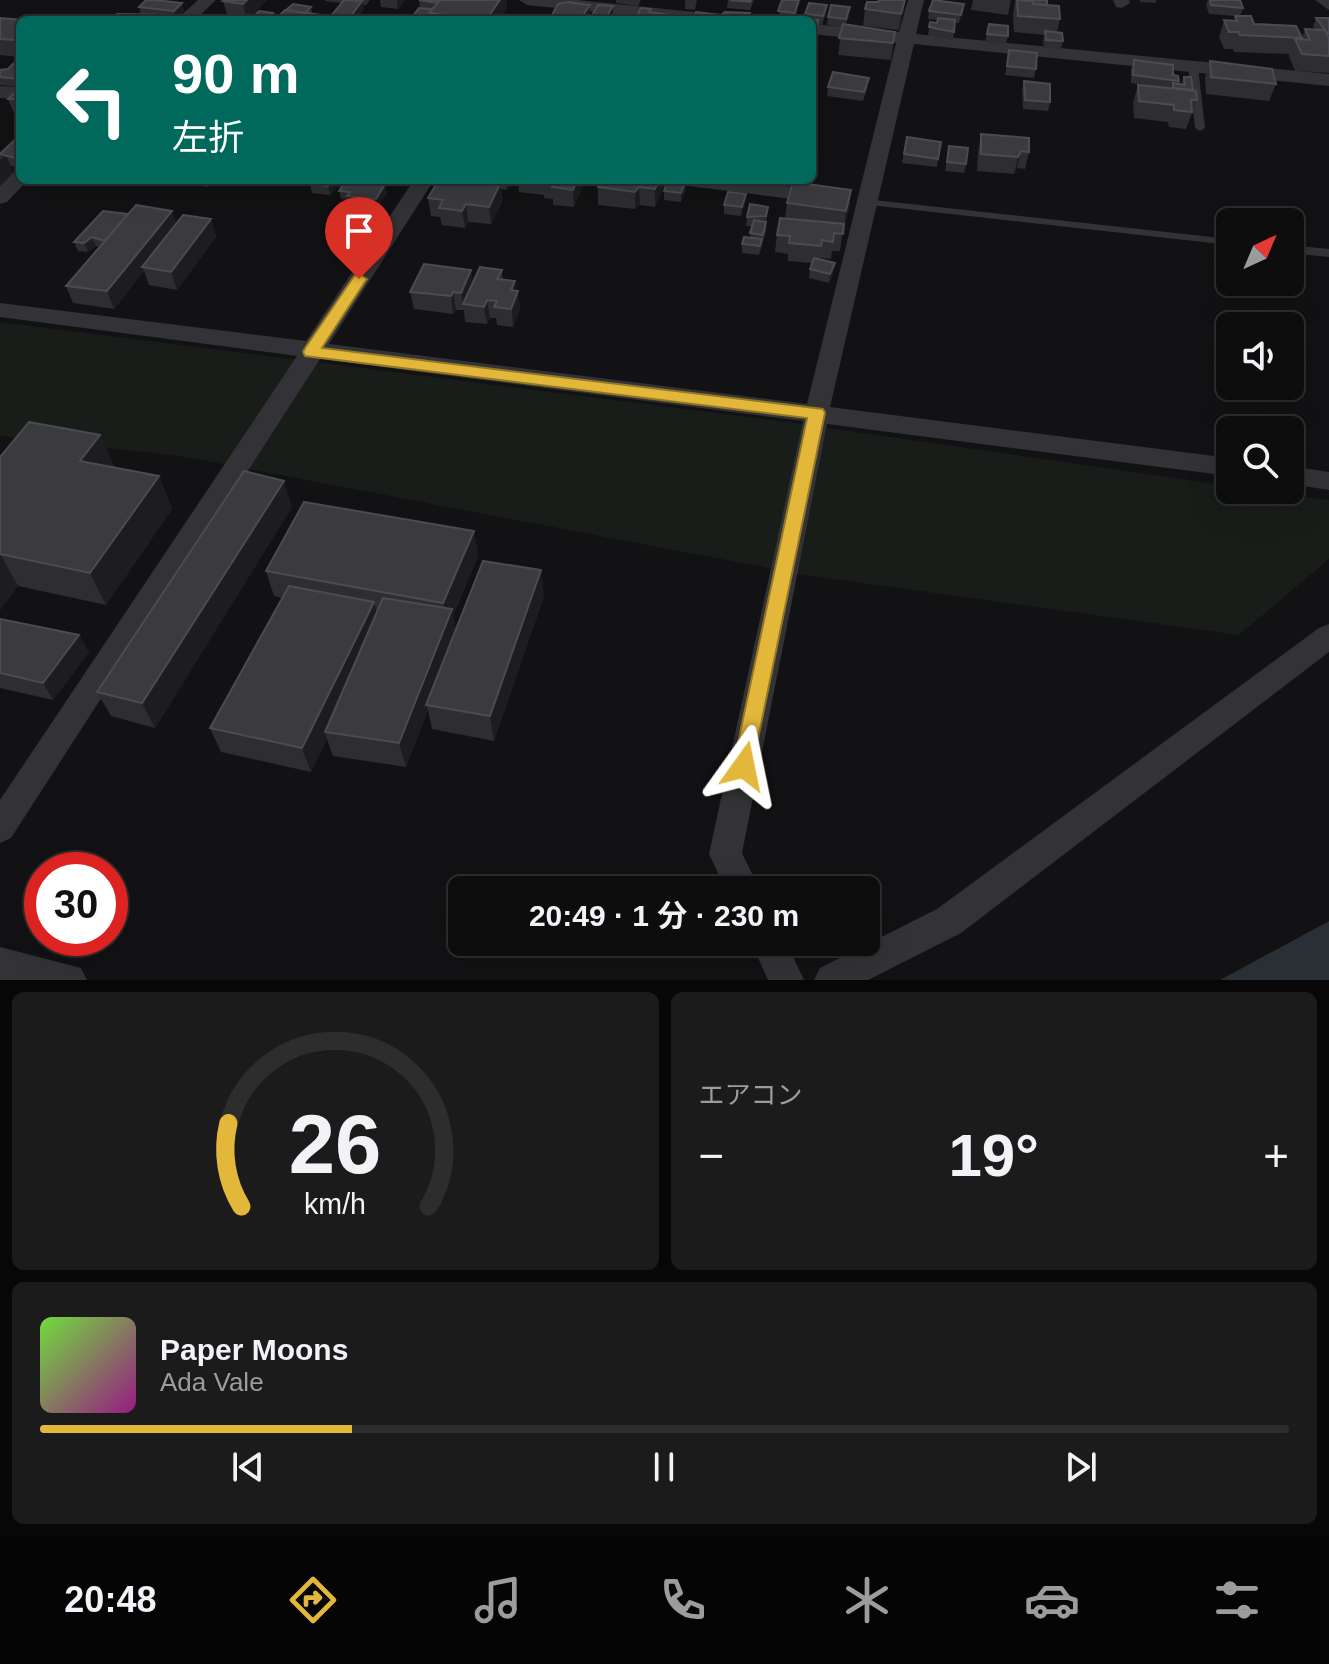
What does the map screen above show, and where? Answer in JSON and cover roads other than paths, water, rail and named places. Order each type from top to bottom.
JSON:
[{"type":"street","points":[[190,16],[208,0]]},
{"type":"street","points":[[535,0],[686,16]]},
{"type":"street","points":[[736,876],[725,854],[817,413],[865,202],[916,0]]},
{"type":"street","points":[[1323,0],[1329,5]]},
{"type":"street","points":[[816,29],[1329,80]]},
{"type":"street","points":[[0,198],[16,181]]},
{"type":"street","points":[[0,828],[421,184]]},
{"type":"street","points":[[721,184],[865,202]]},
{"type":"street","points":[[0,310],[1216,465]]},
{"type":"street","points":[[1304,477],[1329,481]]},
{"type":"street","points":[[832,980],[949,921],[1329,636]]},
{"type":"street","points":[[775,956],[786,980]]},
{"type":"street","points":[[0,964],[69,980]]},
{"type":"lane","points":[[1193,67],[1200,128]]},
{"type":"lane","points":[[865,202],[1216,240]]},
{"type":"lane","points":[[1304,250],[1329,253]]}]
